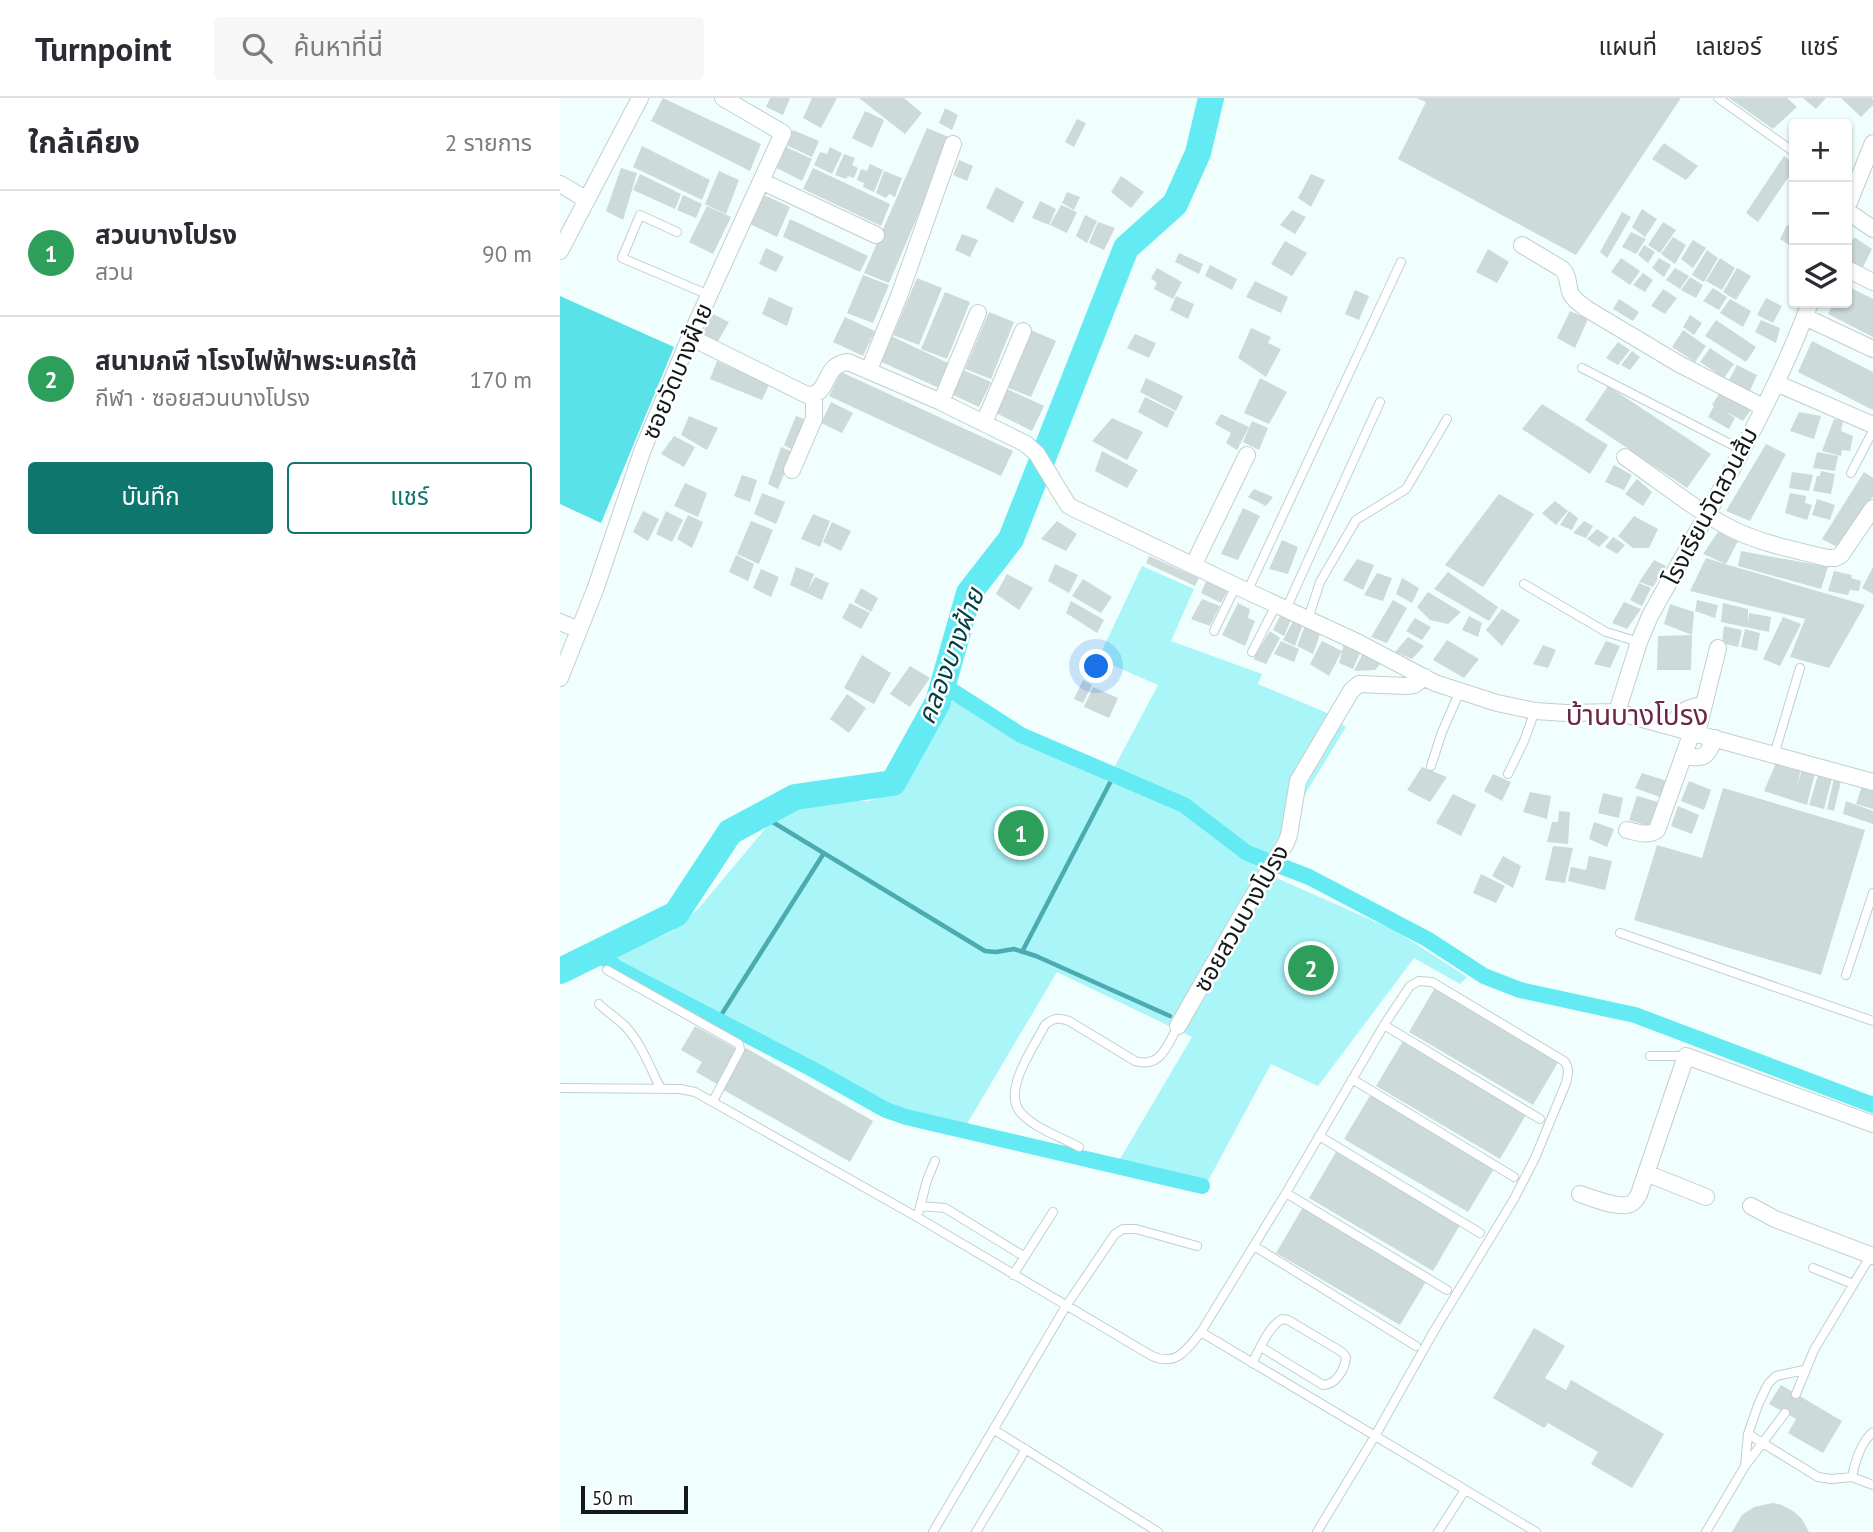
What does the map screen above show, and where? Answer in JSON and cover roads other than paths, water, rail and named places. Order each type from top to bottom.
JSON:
[{"type":"street","points":[[560,251],[639,98]]},
{"type":"street","name":"ซอยวัดบางฝ้าย","points":[[560,678],[571,638],[595,590],[635,471],[690,337],[783,133],[723,98]]},
{"type":"street","points":[[1852,191],[1873,143]]},
{"type":"street","points":[[869,370],[899,296],[953,144]]},
{"type":"street","points":[[761,181],[876,235]]},
{"type":"street","points":[[560,184],[587,200]]},
{"type":"street","points":[[1852,205],[1873,229]]},
{"type":"street","points":[[1522,246],[1562,269],[1566,274],[1570,293],[1587,309],[1679,364],[1763,407]]},
{"type":"street","points":[[1852,272],[1873,282]]},
{"type":"street","points":[[1808,310],[1873,349]]},
{"type":"street","name":"โรงเรียนวัดสวนส้ม","points":[[1617,712],[1639,642],[1650,617],[1742,450],[1776,383],[1808,310]]},
{"type":"street","points":[[941,402],[978,313]]},
{"type":"street","points":[[984,423],[1023,331]]},
{"type":"street","points":[[690,337],[807,395],[820,391],[832,368],[838,363],[848,362],[941,402],[1014,437],[1037,454],[1068,505],[1357,642],[1435,683],[1497,703],[1535,711],[1617,712],[1872,779]]},
{"type":"street","points":[[1776,383],[1873,425]]},
{"type":"street","points":[[792,470],[814,419],[814,395]]},
{"type":"street","points":[[1192,566],[1247,455]]},
{"type":"street","points":[[1625,457],[1733,529],[1757,539],[1827,558],[1841,555],[1873,508]]},
{"type":"street","points":[[560,622],[571,638]]},
{"type":"street","points":[[1627,830],[1652,834],[1657,830],[1695,733],[1718,648]]},
{"type":"street","name":"ซอยสวนบางโปรง","points":[[1178,1026],[1289,835],[1298,781],[1351,691],[1359,684],[1414,685],[1425,677]]},
{"type":"street","points":[[1672,727],[1679,713],[1704,704]]},
{"type":"street","points":[[1684,756],[1702,758],[1708,754],[1715,738]]},
{"type":"street","points":[[1580,1194],[1619,1206],[1634,1202],[1686,1056],[1873,1124]]},
{"type":"street","points":[[1646,1173],[1706,1197]]},
{"type":"street","points":[[1751,1206],[1775,1219],[1872,1254]]},
{"type":"lane","points":[[1718,98],[1789,148]]},
{"type":"lane","points":[[677,232],[640,215],[622,258],[709,295]]},
{"type":"lane","points":[[1214,631],[1241,589],[1401,262]]},
{"type":"lane","points":[[1582,368],[1742,450]]},
{"type":"lane","points":[[1252,652],[1281,607],[1380,402]]},
{"type":"lane","points":[[1308,619],[1320,582],[1356,520],[1406,489],[1447,419]]},
{"type":"lane","points":[[1851,472],[1873,431]]},
{"type":"lane","points":[[1524,584],[1606,632],[1639,642]]},
{"type":"lane","points":[[1774,755],[1800,668]]},
{"type":"lane","points":[[1432,766],[1460,691]]},
{"type":"lane","points":[[1508,774],[1535,711]]},
{"type":"lane","points":[[1846,975],[1873,893]]},
{"type":"lane","points":[[1620,933],[1873,1021]]},
{"type":"lane","points":[[607,970],[739,1044],[740,1050],[713,1101]]},
{"type":"lane","points":[[560,1088],[680,1089],[695,1092],[917,1217],[1160,1360],[1172,1359],[1182,1355],[1201,1332],[1384,1024],[1410,986],[1419,981],[1432,982],[1564,1061],[1569,1071],[1535,1158],[1514,1199],[1317,1532]]},
{"type":"lane","points":[[599,1004],[625,1026],[634,1038],[661,1089]]},
{"type":"lane","points":[[1079,1147],[1030,1121],[1019,1112],[1015,1103],[1013,1093],[1016,1081],[1045,1025],[1052,1019],[1069,1021],[1135,1061],[1143,1063],[1152,1063],[1160,1057],[1178,1026]]},
{"type":"lane","points":[[1384,1024],[1540,1119]]},
{"type":"lane","points":[[1650,1056],[1686,1056]]},
{"type":"lane","points":[[1352,1079],[1514,1177]]},
{"type":"lane","points":[[1319,1136],[1480,1233]]},
{"type":"lane","points":[[917,1217],[935,1161]]},
{"type":"lane","points":[[1286,1193],[1447,1290]]},
{"type":"lane","points":[[920,1206],[945,1208],[1025,1256]]},
{"type":"lane","points":[[1013,1275],[1053,1212]]},
{"type":"lane","points":[[933,1532],[1066,1306],[1115,1234],[1123,1229],[1136,1229],[1197,1246]]},
{"type":"lane","points":[[1254,1246],[1416,1346]]},
{"type":"lane","points":[[1796,1394],[1804,1370],[1821,1336],[1872,1254]]},
{"type":"lane","points":[[1814,1268],[1853,1284]]},
{"type":"lane","points":[[1252,1363],[1261,1347],[1276,1322],[1282,1319],[1289,1320],[1342,1352],[1346,1362],[1334,1382],[1323,1385],[1261,1347]]},
{"type":"lane","points":[[1201,1332],[1536,1532]]},
{"type":"lane","points":[[1745,1466],[1748,1434],[1768,1384],[1776,1376],[1804,1370]]},
{"type":"lane","points":[[1706,1532],[1745,1466],[1785,1413]]},
{"type":"lane","points":[[993,1429],[1158,1532]]},
{"type":"lane","points":[[1852,1476],[1868,1435],[1873,1432]]},
{"type":"lane","points":[[1748,1434],[1818,1477],[1831,1479],[1852,1476],[1873,1485]]},
{"type":"lane","points":[[976,1532],[1026,1449]]},
{"type":"lane","points":[[1438,1532],[1465,1490]]},
{"type":"waterway","name":"คลองบางฝ้าย","points":[[560,971],[676,914],[730,832],[795,797],[893,783],[938,702],[969,593],[1011,539],[1126,248],[1175,204],[1198,153],[1211,98]]},
{"type":"waterway","points":[[943,685],[1021,735],[1184,805],[1247,853],[1309,877],[1427,939],[1484,976],[1520,990],[1635,1015],[1873,1105]]},
{"type":"waterway","points":[[1022,952],[1114,775]]},
{"type":"waterway","points":[[761,815],[985,951],[1014,949],[1036,956],[1170,1016]]},
{"type":"waterway","points":[[718,1020],[824,853]]},
{"type":"waterway","points":[[597,952],[617,968],[886,1110],[906,1117],[1202,1186]]},
{"type":"place","name":"สวนบางโปรง","points":[[1021,833]]},
{"type":"place","name":"สนามกฬี าโรงไฟฟ้าพระนครใต้","points":[[1311,968]]},
{"type":"district","name":"บ้านบางโปรง","points":[[1637,714]]}]
